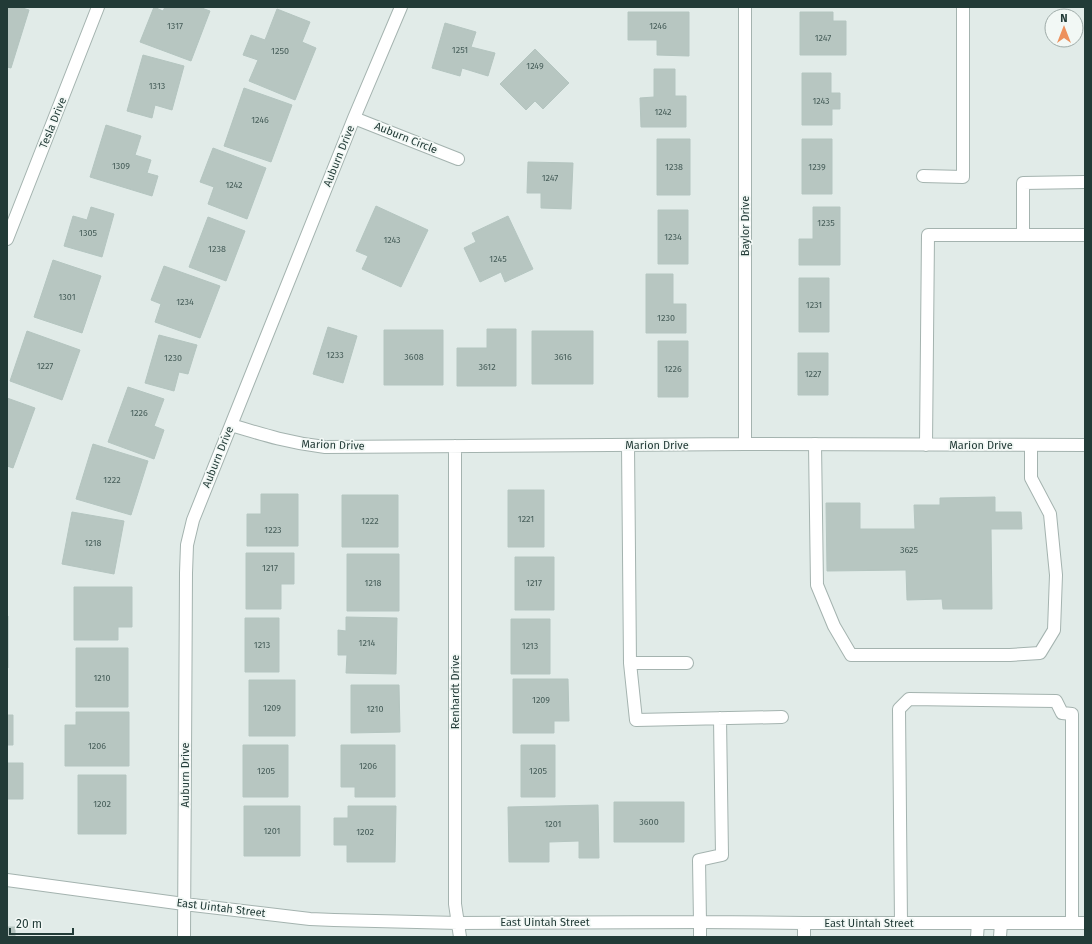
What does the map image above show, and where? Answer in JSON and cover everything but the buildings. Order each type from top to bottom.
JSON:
[{"type":"street","name":"Tesla Drive","points":[[7,238],[98,7]]},
{"type":"street","name":"Auburn Drive","points":[[184,937],[188,545],[193,520],[354,118],[401,7]]},
{"type":"street","name":"Baylor Drive","points":[[745,444],[746,7]]},
{"type":"street","points":[[923,176],[963,177],[963,7]]},
{"type":"street","name":"Auburn Circle","points":[[354,118],[458,159]]},
{"type":"street","points":[[1023,235],[1023,183],[1085,182]]},
{"type":"street","points":[[926,445],[928,235],[1085,235]]},
{"type":"street","name":"Marion Drive","points":[[231,425],[278,440],[299,444],[325,446],[745,444],[1085,445]]},
{"type":"street","points":[[815,444],[817,586],[834,626],[851,656],[1010,656],[1040,653],[1054,630],[1056,575],[1050,514],[1031,478],[1032,445]]},
{"type":"street","points":[[628,445],[630,663],[636,720],[782,717]]},
{"type":"street","name":"Renhardt Drive","points":[[455,446],[455,904],[460,937]]},
{"type":"street","points":[[630,663],[688,663]]},
{"type":"street","points":[[902,923],[899,709],[909,699],[1056,701],[1062,713],[1072,714],[1072,923]]},
{"type":"street","points":[[700,937],[699,860],[722,855],[720,718]]},
{"type":"street","name":"East Uintah Street","points":[[7,880],[184,904],[310,919],[334,920],[458,923],[1085,923]]},
{"type":"street","points":[[804,923],[804,937]]},
{"type":"street","points":[[978,923],[978,937]]},
{"type":"street","points":[[1000,937],[1001,923]]}]
